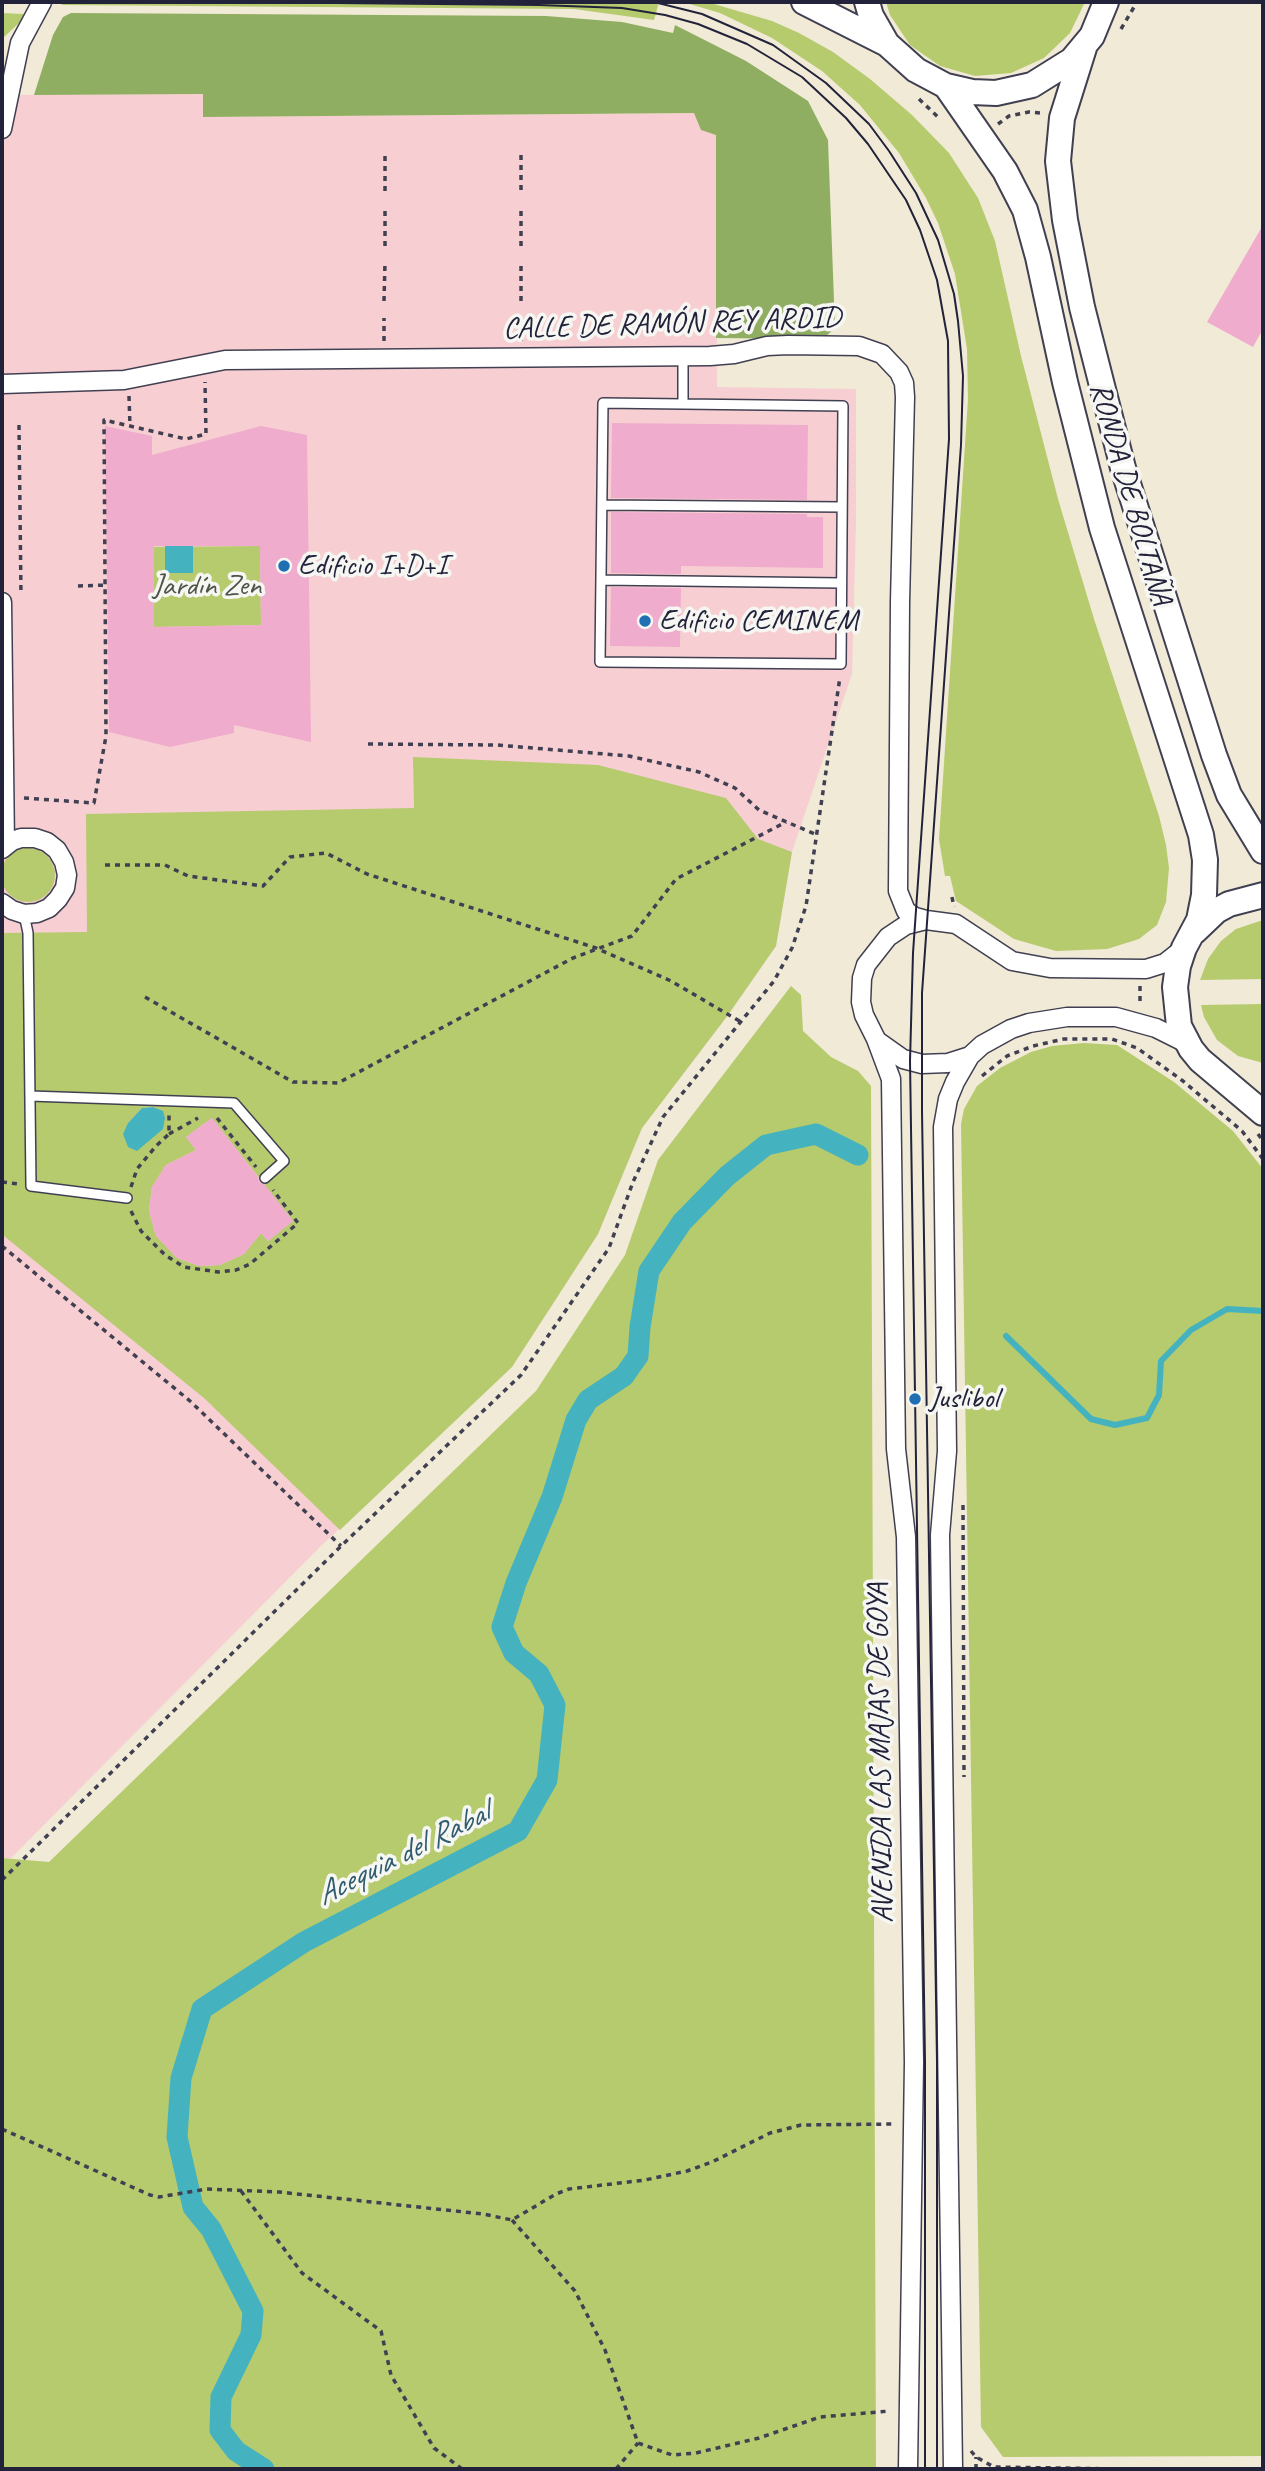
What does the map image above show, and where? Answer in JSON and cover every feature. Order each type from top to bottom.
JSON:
[{"type":"main road","points":[[804,2],[887,44],[916,70],[946,86],[985,93],[1018,89],[1059,70],[1084,48],[1099,24],[1106,2]]},
{"type":"main road","points":[[867,2],[878,30],[887,44]]},
{"type":"main road","name":"RONDA DE BOLTAÑA","points":[[1084,48],[1062,118],[1058,161],[1065,220],[1083,307],[1124,468],[1214,755],[1229,795],[1263,851]]},
{"type":"main road","name":"RONDA DE BOLTAÑA","points":[[946,86],[1005,171],[1025,210],[1102,528],[1201,835],[1205,860],[1204,895],[1199,920],[1188,941],[1177,976],[1176,1012],[1179,1026],[1200,1060],[1263,1113]]},
{"type":"main road","points":[[1188,941],[1216,911],[1246,898],[1263,895]]},
{"type":"main road","name":"RONDA DE BOLTAÑA","points":[[1224,1079],[1250,1089],[1263,1090]]},
{"type":"street","points":[[2,129],[20,43],[42,2]]},
{"type":"street","points":[[2,52],[20,43]]},
{"type":"street","name":"CALLE DE RAMÓN REY ARDID","points":[[2,384],[124,380],[225,360],[723,356],[774,345],[859,346],[882,355],[899,372],[904,383],[905,397],[898,891],[906,911],[915,917],[926,919]]},
{"type":"street","points":[[2,603],[4,815],[11,828],[9,845],[34,838],[47,842],[57,850],[64,862],[66,874],[65,888],[49,908],[24,914],[2,903]]},
{"type":"street","points":[[926,919],[956,924],[1012,961],[1066,970],[1140,969],[1166,963],[1188,941]]},
{"type":"street","name":"AVENIDA LAS MAJAS DE GOYA","points":[[908,2469],[914,2062],[906,1537],[896,1449],[891,1079],[861,1002],[862,978],[866,965],[888,937],[906,925],[926,919]]},
{"type":"street","name":"AVENIDA LAS MAJAS DE GOYA","points":[[876,1039],[903,1059],[922,1063],[948,1063],[970,1056],[995,1037],[1029,1023],[1067,1017],[1106,1017],[1169,1034],[1191,1049]]},
{"type":"street","name":"AVENIDA LAS MAJAS DE GOYA","points":[[953,2469],[940,1535],[947,1451],[943,1142],[948,1099],[970,1056]]},
{"type":"lane","points":[[683,357],[683,404]]},
{"type":"lane","points":[[603,404],[683,404],[843,406],[841,664],[600,662],[603,404]]},
{"type":"lane","points":[[602,505],[842,507]]},
{"type":"lane","points":[[601,580],[841,583]]},
{"type":"lane","points":[[24,914],[28,933],[32,1186],[127,1198]]},
{"type":"lane","points":[[30,1097],[234,1103],[284,1161],[265,1178]]},
{"type":"path","points":[[996,126],[1009,116],[1029,112],[1045,114]]},
{"type":"path","points":[[385,153],[385,191]]},
{"type":"path","points":[[521,154],[521,190]]},
{"type":"path","points":[[385,208],[385,246]]},
{"type":"path","points":[[521,209],[521,246]]},
{"type":"path","points":[[384,301],[385,263]]},
{"type":"path","points":[[521,263],[521,301]]},
{"type":"path","points":[[384,318],[384,348]]},
{"type":"path","points":[[521,318],[521,348]]},
{"type":"path","points":[[24,800],[94,803],[106,736],[104,420],[186,439],[206,434],[205,384]]},
{"type":"path","points":[[129,391],[130,426]]},
{"type":"path","points":[[19,425],[21,587]]},
{"type":"path","points":[[78,586],[106,585]]},
{"type":"path","points":[[2,1880],[341,1546],[521,1375],[609,1248],[633,1182],[663,1117],[774,981],[792,948],[806,906],[841,664]]},
{"type":"path","points":[[368,744],[497,745],[629,756],[699,772],[735,788],[759,810],[817,835]]},
{"type":"path","points":[[145,998],[293,1082],[338,1083],[573,958],[632,936],[676,880],[786,822]]},
{"type":"path","points":[[106,865],[165,865],[188,876],[263,886],[290,857],[326,853],[368,874],[598,949],[671,981],[741,1022]]},
{"type":"path","points":[[952,897],[955,908],[961,911]]},
{"type":"path","points":[[1140,969],[1140,1024]]},
{"type":"path","points":[[978,1079],[1007,1056],[1033,1046],[1064,1039],[1112,1039],[1137,1048],[1184,1081],[1242,1131],[1263,1159]]},
{"type":"path","points":[[163,1101],[170,1119],[169,1134]]},
{"type":"path","points":[[201,1116],[169,1134],[137,1169],[127,1198],[141,1231],[165,1255],[184,1267],[219,1272],[236,1270],[250,1264],[298,1223],[212,1110]]},
{"type":"path","points":[[2,1246],[190,1401],[341,1546]]},
{"type":"path","points":[[963,1494],[964,1788]]},
{"type":"path","points":[[512,2220],[569,2189],[633,2182],[687,2171],[712,2162],[771,2133],[801,2125],[903,2124]]},
{"type":"path","points":[[2,2129],[159,2197],[194,2191],[279,2192],[483,2214],[512,2220],[575,2291],[605,2350],[638,2443],[661,2453],[689,2454],[760,2438],[820,2417],[890,2411]]},
{"type":"path","points":[[241,2190],[302,2273],[381,2330],[391,2375],[434,2448],[462,2469]]},
{"type":"path","points":[[890,2398],[890,2423]]},
{"type":"path","points":[[616,2469],[638,2443]]},
{"type":"path","points":[[968,2445],[976,2457],[994,2467],[1125,2469]]},
{"type":"path","points":[[976,2457],[976,2469]]},
{"type":"shaded area","points":[[203,94],[204,117],[695,113],[716,134],[717,387],[856,389],[852,674],[792,852],[776,946],[728,1015],[642,1128],[598,1234],[512,1367],[321,1546],[11,1858],[2,1858],[2,95]]},
{"type":"green space","points":[[65,2],[659,2],[654,20],[574,9],[61,5]]},
{"type":"green space","points":[[683,2],[707,2],[772,21],[833,52],[912,115],[949,153],[978,198],[995,241],[1058,499],[1166,845],[1169,868],[1166,902],[1157,925],[1139,939],[1107,949],[1056,951],[1014,939],[956,901],[950,876],[945,876],[939,839],[968,399],[967,349],[955,274],[938,223],[926,198],[899,153],[860,105],[822,71],[772,38],[720,13]]},
{"type":"green space","points":[[886,2],[1085,2],[1070,33],[1044,58],[1011,73],[975,76],[940,66],[910,45],[890,15]]},
{"type":"green space","points":[[2,13],[24,14],[19,23],[2,39]]},
{"type":"green space","points":[[71,13],[546,16],[622,22],[673,33],[675,25],[746,61],[808,101],[828,140],[835,328],[823,339],[716,338],[716,135],[701,130],[694,113],[203,117],[203,94],[34,95],[53,35],[63,17]]},
{"type":"green space","name":"Jardín Zen","points":[[260,546],[261,625],[154,627],[154,547]]},
{"type":"green space","points":[[413,757],[598,765],[726,798],[758,839],[792,852],[776,946],[728,1015],[642,1128],[598,1234],[512,1367],[340,1530],[204,1398],[4,1236],[2,933],[87,932],[86,814],[414,808]],"holes":[[[153,1107],[162,1111],[165,1118],[128,1123],[142,1108]],[[212,1118],[293,1221],[268,1241],[261,1233],[244,1254],[220,1265],[199,1266],[177,1258],[156,1236],[149,1211],[152,1187],[166,1165],[196,1150],[186,1137]]]},
{"type":"green space","points":[[28,848],[47,856],[55,875],[47,894],[28,902],[9,894],[1,875],[9,856]]},
{"type":"green space","points":[[1263,920],[1263,979],[1200,980],[1208,959],[1221,941],[1236,929]]},
{"type":"green space","points":[[791,986],[801,995],[803,1031],[831,1057],[858,1071],[871,1086],[876,2469],[2,2469],[2,1858],[49,1862],[536,1391],[625,1255],[658,1160]]},
{"type":"green space","points":[[1263,1004],[1263,1063],[1238,1056],[1217,1040],[1204,1017],[1201,1005]]},
{"type":"green space","points":[[1084,1043],[1117,1045],[1174,1082],[1233,1131],[1263,1169],[1263,2456],[1003,2457],[981,2427],[961,1124],[964,1109],[977,1086],[1000,1068],[1031,1052],[1052,1046]]},
{"type":"water","points":[[165,546],[193,546],[193,573],[165,573]]},
{"type":"water","points":[[153,1107],[163,1111],[163,1129],[137,1151],[128,1147],[123,1134],[128,1123],[142,1108]]},
{"type":"building","points":[[1263,225],[1263,329],[1253,347],[1207,322]]},
{"type":"building","points":[[612,423],[808,425],[807,500],[611,498]]},
{"type":"building","name":"Edificio I+D+I","points":[[105,426],[152,436],[152,455],[261,426],[307,435],[311,742],[234,725],[234,733],[170,747],[109,732]],"holes":[[[154,546],[260,546],[261,625],[154,627]]]},
{"type":"building","points":[[611,512],[807,514],[807,517],[823,517],[823,568],[681,566],[681,574],[611,573]]},
{"type":"building","name":"Edificio CEMINEM","points":[[611,587],[681,588],[680,647],[610,646]]},
{"type":"building","points":[[212,1118],[258,1177],[259,1182],[265,1185],[293,1221],[268,1241],[261,1233],[244,1254],[220,1265],[199,1266],[177,1258],[156,1236],[149,1211],[152,1187],[166,1165],[196,1150],[186,1137]]},
{"type":"waterway","name":"Acequia del Rabal","points":[[264,2469],[236,2451],[220,2430],[221,2397],[251,2335],[253,2311],[211,2229],[193,2207],[177,2137],[181,2078],[202,2009],[304,1942],[518,1831],[547,1780],[555,1705],[539,1674],[514,1653],[502,1627],[516,1583],[552,1497],[576,1420],[588,1400],[624,1376],[638,1356],[649,1271],[682,1222],[727,1176],[766,1145],[816,1134],[858,1155]]},
{"type":"waterway","points":[[1006,1336],[1091,1419],[1115,1425],[1147,1418],[1159,1395],[1161,1361],[1191,1330],[1227,1309],[1263,1311]]},
{"type":"tram line","points":[[234,2],[622,8],[698,24],[747,44],[802,77],[846,118],[868,144],[906,200],[920,230],[937,280],[948,341],[949,439],[913,953],[910,1061],[925,2062],[925,2469]]},
{"type":"tram line","points":[[654,2],[702,14],[773,45],[826,83],[869,124],[916,193],[938,240],[954,294],[958,321],[963,376],[961,445],[922,993],[937,2061],[937,2469]]},
{"type":"place","name":"Edificio I+D+I","points":[[284,566]]},
{"type":"place","name":"Edificio CEMINEM","points":[[645,621]]},
{"type":"place","name":"Juslibol","points":[[915,1399]]}]
